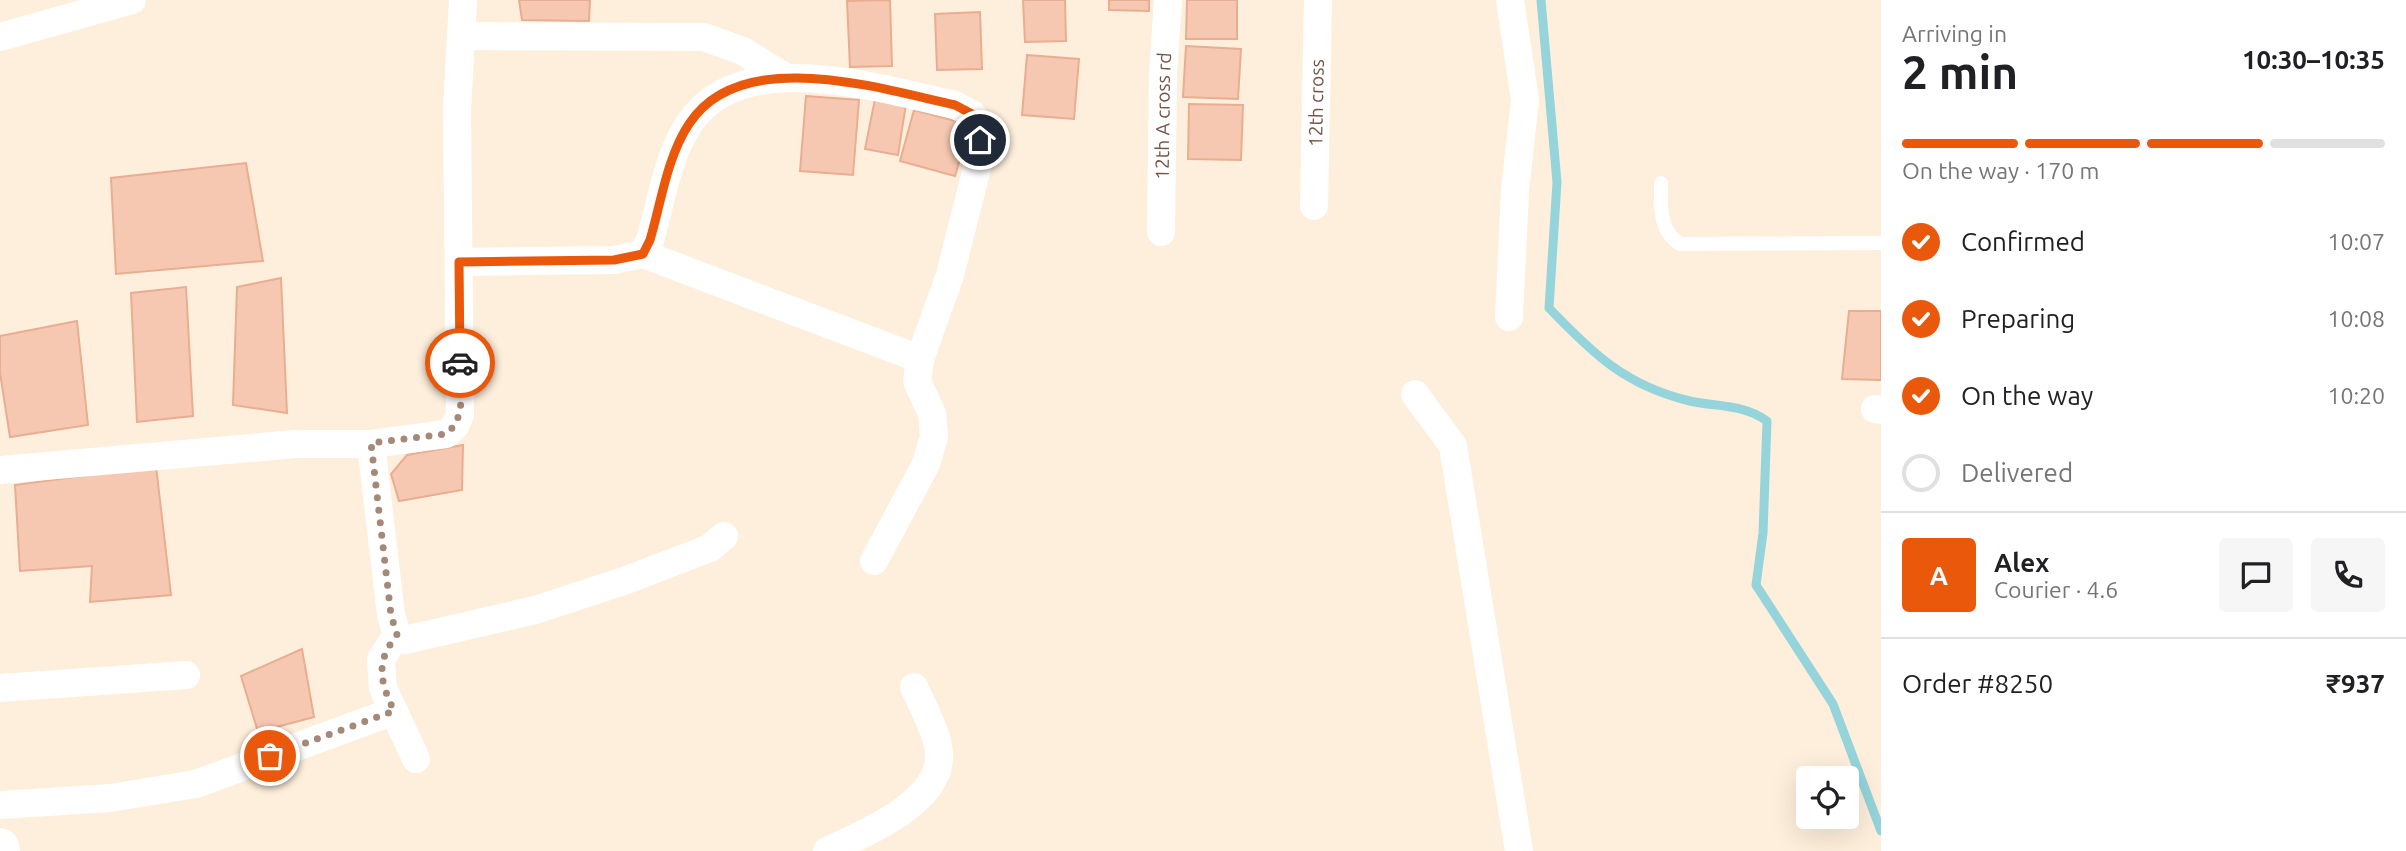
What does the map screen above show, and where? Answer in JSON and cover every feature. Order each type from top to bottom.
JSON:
[{"type":"street","points":[[0,37],[132,0]]},
{"type":"street","points":[[0,470],[295,444],[371,443],[446,434],[455,426],[460,415],[457,108],[463,0]]},
{"type":"street","name":"12th A cross rd","points":[[1161,232],[1163,73],[1168,0]]},
{"type":"street","name":"12th cross","points":[[1314,206],[1318,0]]},
{"type":"street","points":[[1509,317],[1515,190],[1525,100],[1510,0]]},
{"type":"street","points":[[461,36],[704,37],[743,51],[785,77]]},
{"type":"street","points":[[643,254],[650,240],[676,150],[690,123],[709,103],[741,86],[785,77],[838,80],[955,105],[972,114],[980,140],[977,167],[950,275],[920,359],[917,381],[932,414],[934,437],[926,464],[874,561]]},
{"type":"street","points":[[459,262],[614,260],[643,254],[920,359]]},
{"type":"street","points":[[1415,394],[1453,446],[1519,851]]},
{"type":"street","points":[[371,443],[391,615],[397,635],[405,640],[415,640],[535,610],[692,557],[710,548],[724,536]]},
{"type":"street","points":[[397,635],[382,659],[383,688],[416,760]]},
{"type":"street","points":[[0,688],[186,675]]},
{"type":"street","points":[[827,851],[883,839],[931,781],[939,754],[914,687]]},
{"type":"street","points":[[0,805],[110,798],[196,784],[394,711]]},
{"type":"lane","points":[[1661,183],[1662,225],[1672,239],[1680,244],[1881,243]]},
{"type":"building","points":[[519,0],[590,0],[589,21],[522,20]]},
{"type":"building","points":[[890,0],[892,66],[850,67],[847,1]]},
{"type":"building","points":[[1023,0],[1065,0],[1066,41],[1025,42]]},
{"type":"building","points":[[1109,0],[1149,0],[1149,11],[1109,10]]},
{"type":"building","points":[[1187,0],[1237,0],[1237,39],[1186,39]]},
{"type":"building","points":[[980,12],[982,69],[937,70],[935,14]]},
{"type":"building","points":[[1186,46],[1241,49],[1238,99],[1183,97]]},
{"type":"building","points":[[1027,55],[1079,59],[1074,119],[1022,115]]},
{"type":"building","points":[[806,96],[859,100],[853,175],[800,171]]},
{"type":"building","points":[[875,99],[906,104],[898,155],[865,149]]},
{"type":"building","points":[[1189,104],[1243,105],[1241,160],[1188,159]]},
{"type":"building","points":[[914,110],[970,125],[955,176],[900,161]]},
{"type":"building","points":[[246,163],[263,261],[116,274],[111,178]]},
{"type":"building","points":[[281,278],[287,413],[233,405],[237,287]]},
{"type":"building","points":[[186,287],[193,416],[137,422],[131,293]]},
{"type":"building","points":[[1849,311],[1881,311],[1881,380],[1842,379]]},
{"type":"building","points":[[77,321],[88,425],[10,437],[0,373],[0,336]]},
{"type":"building","points":[[463,445],[462,490],[399,501],[391,474],[407,455]]},
{"type":"building","points":[[156,466],[171,595],[90,602],[92,566],[20,571],[15,485]]},
{"type":"building","points":[[302,649],[314,717],[258,732],[241,676]]},
{"type":"waterway","points":[[1541,0],[1557,182],[1549,308],[1596,354],[1647,387],[1690,401],[1740,409],[1767,421],[1763,533],[1756,585],[1833,704],[1881,831]]},
{"type":"way so far","points":[[270,756],[394,711],[383,688],[382,659],[386,648],[397,635],[391,615],[371,443],[446,434],[455,426],[460,415],[460,363]]},
{"type":"route","points":[[460,363],[459,262],[614,260],[643,254],[650,240],[676,150],[690,123],[709,103],[741,86],[785,77],[838,80],[955,105],[972,114],[980,140]]}]
